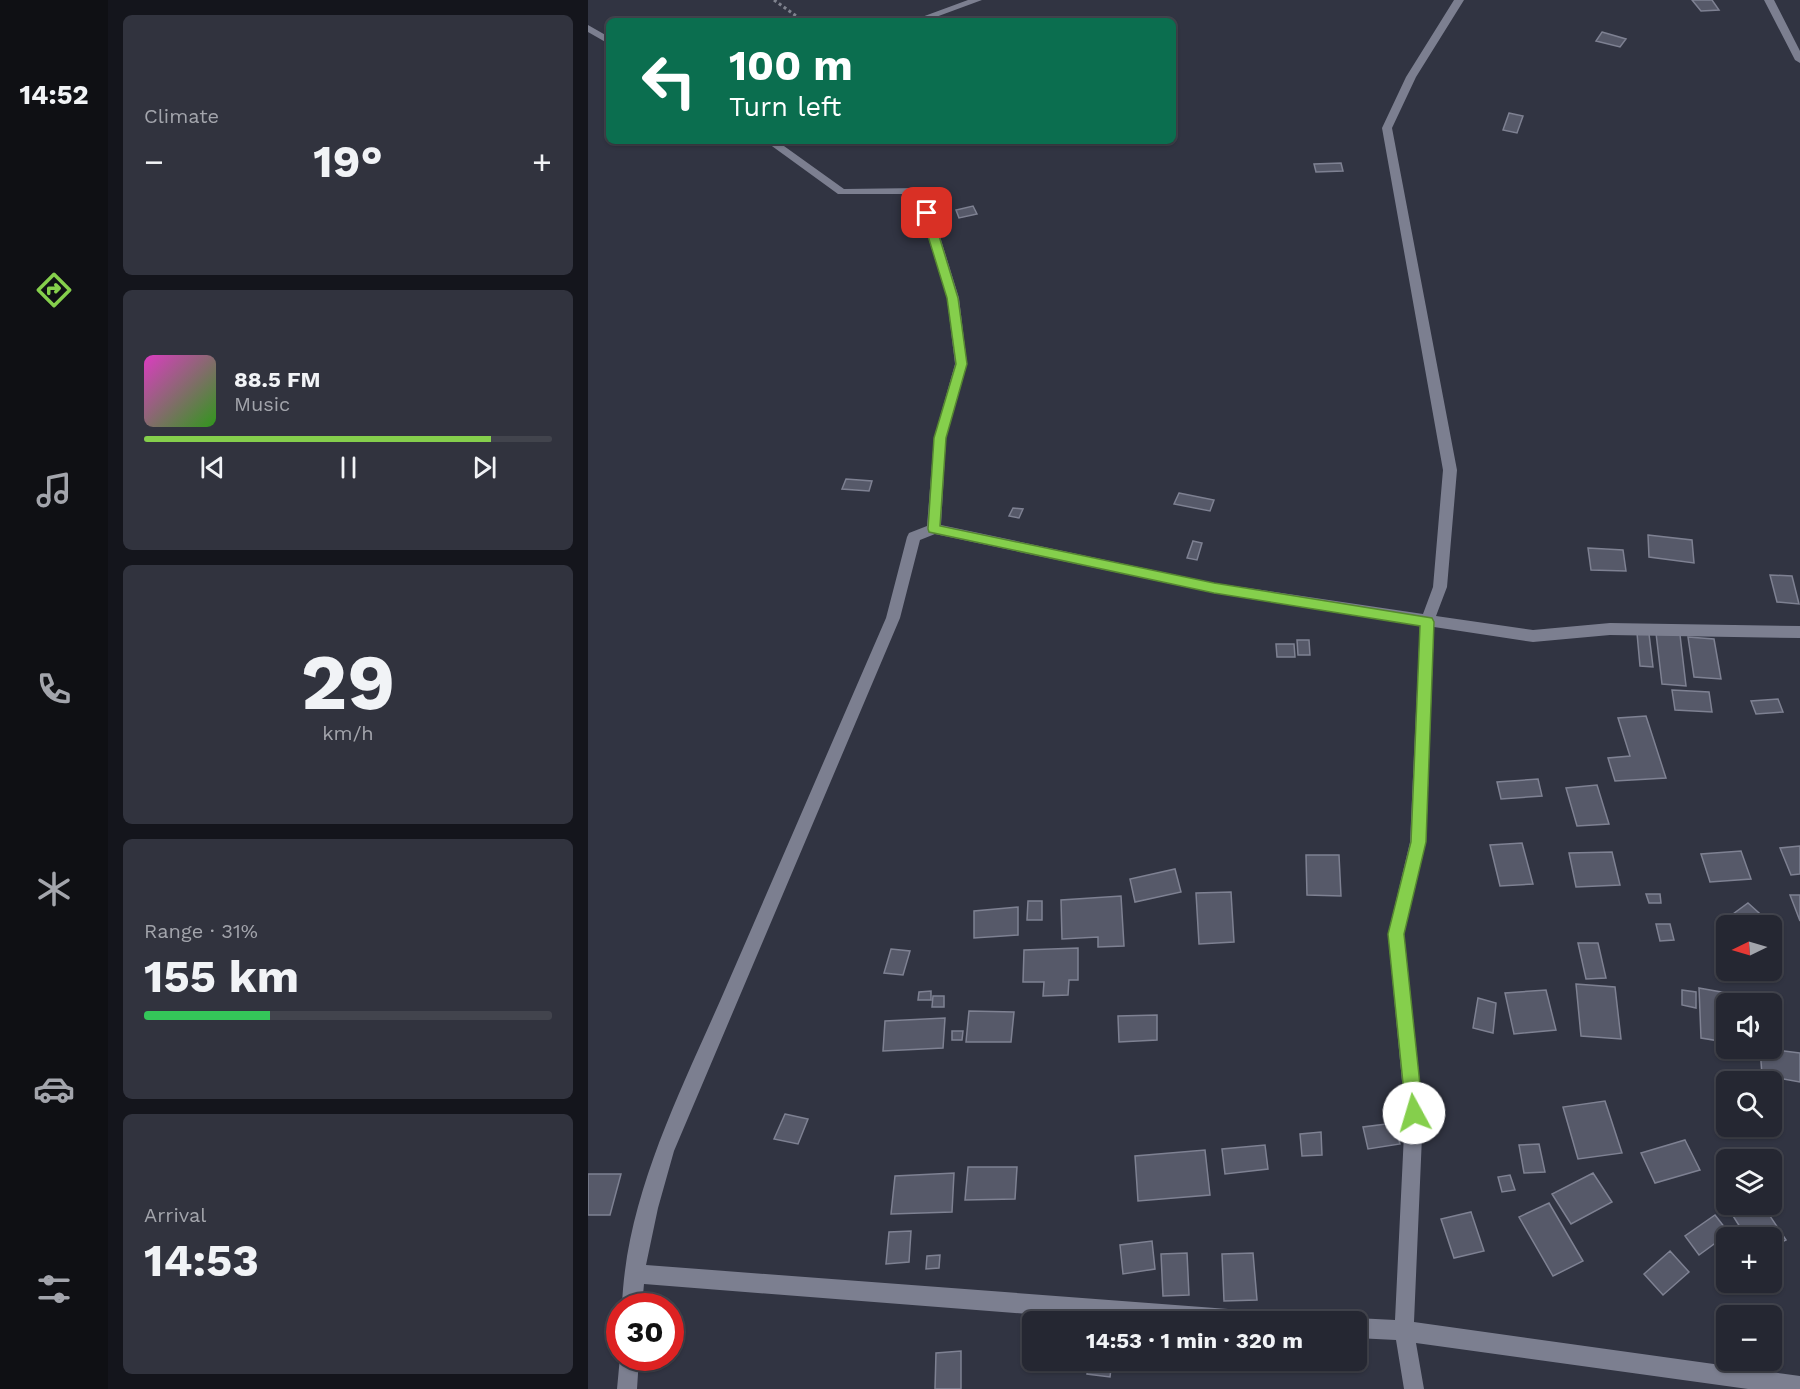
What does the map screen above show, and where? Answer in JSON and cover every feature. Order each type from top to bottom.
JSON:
[{"type":"street","points":[[925,18],[977,0]]},
{"type":"street","points":[[1414,1389],[1404,1331],[1414,1113],[1396,934],[1418,842],[1427,622],[1440,587],[1450,471],[1387,128],[1411,77],[1459,0]]},
{"type":"street","points":[[1769,0],[1800,60]]},
{"type":"street","points":[[588,28],[606,39]]},
{"type":"street","points":[[774,144],[842,192],[920,191],[953,298],[961,364],[940,438],[934,529]]},
{"type":"street","points":[[633,1293],[634,1274],[646,1212],[665,1150],[892,618],[914,537],[934,529],[1214,588],[1427,622],[1533,636],[1610,629],[1800,632]]},
{"type":"street","points":[[634,1274],[1123,1311]]},
{"type":"street","points":[[1367,1329],[1404,1331],[1800,1386]]},
{"type":"street","points":[[627,1389],[628,1371]]},
{"type":"path","points":[[774,0],[799,18]]},
{"type":"building","points":[[1692,0],[1712,0],[1719,10],[1701,11]]},
{"type":"building","points":[[1602,32],[1626,39],[1620,47],[1596,41]]},
{"type":"building","points":[[1509,113],[1523,116],[1517,133],[1503,130]]},
{"type":"building","points":[[1341,163],[1343,171],[1316,172],[1314,164]]},
{"type":"building","points":[[973,206],[977,214],[959,218],[956,210]]},
{"type":"building","points":[[846,479],[872,481],[869,491],[842,489]]},
{"type":"building","points":[[1179,493],[1214,500],[1210,511],[1174,504]]},
{"type":"building","points":[[1013,508],[1023,509],[1019,518],[1009,516]]},
{"type":"building","points":[[1648,535],[1692,540],[1694,563],[1649,557]]},
{"type":"building","points":[[1193,541],[1202,543],[1197,560],[1187,558]]},
{"type":"building","points":[[1588,548],[1623,550],[1626,571],[1591,570]]},
{"type":"building","points":[[1770,575],[1792,576],[1799,604],[1777,602]]},
{"type":"building","points":[[1637,633],[1649,634],[1653,667],[1640,666]]},
{"type":"building","points":[[1656,633],[1680,635],[1686,686],[1662,684]]},
{"type":"building","points":[[1688,637],[1714,639],[1721,679],[1694,677]]},
{"type":"building","points":[[1297,640],[1309,640],[1310,655],[1298,655]]},
{"type":"building","points":[[1276,644],[1294,644],[1295,657],[1277,657]]},
{"type":"building","points":[[1672,690],[1709,692],[1712,712],[1675,710]]},
{"type":"building","points":[[1778,699],[1783,712],[1756,714],[1751,701]]},
{"type":"building","points":[[1646,716],[1666,778],[1615,781],[1608,758],[1630,756],[1618,718]]},
{"type":"building","points":[[1538,779],[1542,796],[1501,799],[1497,782]]},
{"type":"building","points":[[1597,785],[1609,824],[1577,826],[1566,788]]},
{"type":"building","points":[[1522,843],[1533,884],[1500,886],[1490,845]]},
{"type":"building","points":[[1800,846],[1800,874],[1791,875],[1780,848]]},
{"type":"building","points":[[1741,851],[1751,879],[1710,882],[1701,854]]},
{"type":"building","points":[[1612,852],[1620,885],[1576,887],[1569,853]]},
{"type":"building","points":[[1306,855],[1339,855],[1341,896],[1307,895]]},
{"type":"building","points":[[1175,869],[1181,892],[1135,902],[1130,879]]},
{"type":"building","points":[[1231,892],[1234,942],[1199,944],[1196,893]]},
{"type":"building","points":[[1646,894],[1660,894],[1661,903],[1649,903]]},
{"type":"building","points":[[1790,895],[1800,895],[1800,921]]},
{"type":"building","points":[[1121,896],[1124,946],[1098,947],[1098,937],[1062,939],[1061,900]]},
{"type":"building","points":[[1028,901],[1042,901],[1042,920],[1027,920]]},
{"type":"building","points":[[1748,903],[1761,915],[1732,915]]},
{"type":"building","points":[[1018,907],[1018,935],[974,938],[974,911]]},
{"type":"building","points":[[1656,924],[1670,924],[1674,940],[1660,941]]},
{"type":"building","points":[[1578,943],[1598,943],[1606,978],[1586,979]]},
{"type":"building","points":[[1078,948],[1078,980],[1069,980],[1068,995],[1043,996],[1044,982],[1023,982],[1024,950]]},
{"type":"building","points":[[891,949],[910,951],[903,975],[884,973]]},
{"type":"building","points":[[1576,984],[1615,987],[1621,1039],[1581,1036]]},
{"type":"building","points":[[1699,988],[1727,993],[1716,993],[1716,1040],[1701,1038]]},
{"type":"building","points":[[1546,990],[1556,1030],[1514,1034],[1505,993]]},
{"type":"building","points":[[1682,990],[1696,992],[1696,1008],[1682,1005]]},
{"type":"building","points":[[931,991],[931,1000],[918,1000],[919,992]]},
{"type":"building","points":[[933,996],[944,996],[944,1007],[932,1007]]},
{"type":"building","points":[[1478,998],[1496,1003],[1493,1033],[1473,1028]]},
{"type":"building","points":[[969,1011],[1014,1012],[1011,1042],[966,1042]]},
{"type":"building","points":[[1157,1015],[1157,1040],[1119,1042],[1118,1016]]},
{"type":"building","points":[[945,1018],[943,1048],[883,1051],[885,1021]]},
{"type":"building","points":[[952,1031],[963,1031],[962,1040],[952,1040]]},
{"type":"building","points":[[1782,1051],[1800,1053],[1800,1082],[1782,1079],[1782,1071],[1762,1071],[1761,1059],[1782,1059]]},
{"type":"building","points":[[1605,1101],[1622,1153],[1578,1159],[1563,1107]]},
{"type":"building","points":[[785,1114],[808,1119],[798,1144],[774,1139]]},
{"type":"building","points":[[1394,1123],[1400,1144],[1368,1149],[1363,1127]]},
{"type":"building","points":[[1321,1132],[1322,1155],[1302,1156],[1300,1134]]},
{"type":"building","points":[[1685,1140],[1700,1170],[1655,1183],[1641,1153]]},
{"type":"building","points":[[1539,1144],[1545,1172],[1524,1173],[1519,1145]]},
{"type":"building","points":[[1265,1145],[1268,1169],[1225,1174],[1222,1149]]},
{"type":"building","points":[[1205,1150],[1210,1195],[1138,1201],[1135,1156]]},
{"type":"building","points":[[968,1167],[1017,1167],[1015,1199],[965,1200]]},
{"type":"building","points":[[954,1173],[952,1212],[891,1214],[895,1176]]},
{"type":"building","points":[[1593,1173],[1612,1202],[1571,1224],[1552,1194]]},
{"type":"building","points":[[588,1174],[621,1174],[610,1215],[588,1215]]},
{"type":"building","points":[[1510,1175],[1515,1190],[1502,1192],[1498,1177]]},
{"type":"building","points":[[1549,1203],[1583,1261],[1553,1276],[1519,1217]]},
{"type":"building","points":[[1471,1212],[1484,1251],[1454,1258],[1441,1219]]},
{"type":"building","points":[[1715,1215],[1724,1227],[1716,1227],[1716,1243],[1699,1255],[1685,1236]]},
{"type":"building","points":[[1732,1215],[1769,1215],[1777,1227],[1740,1227]]},
{"type":"building","points":[[911,1231],[909,1262],[886,1264],[889,1232]]},
{"type":"building","points":[[1152,1241],[1155,1269],[1123,1274],[1120,1245]]},
{"type":"building","points":[[1670,1251],[1689,1272],[1663,1295],[1644,1274]]},
{"type":"building","points":[[1187,1253],[1189,1295],[1163,1296],[1161,1254]]},
{"type":"building","points":[[1253,1253],[1257,1300],[1224,1301],[1222,1254]]},
{"type":"building","points":[[940,1255],[939,1268],[926,1269],[927,1256]]},
{"type":"building","points":[[961,1351],[961,1389],[935,1389],[936,1353]]},
{"type":"building","points":[[1087,1371],[1111,1371],[1110,1377],[1087,1374]]},
{"type":"route","points":[[927,213],[953,298],[961,364],[940,438],[934,529],[1214,588],[1427,622],[1418,842],[1396,934],[1414,1113]]}]
